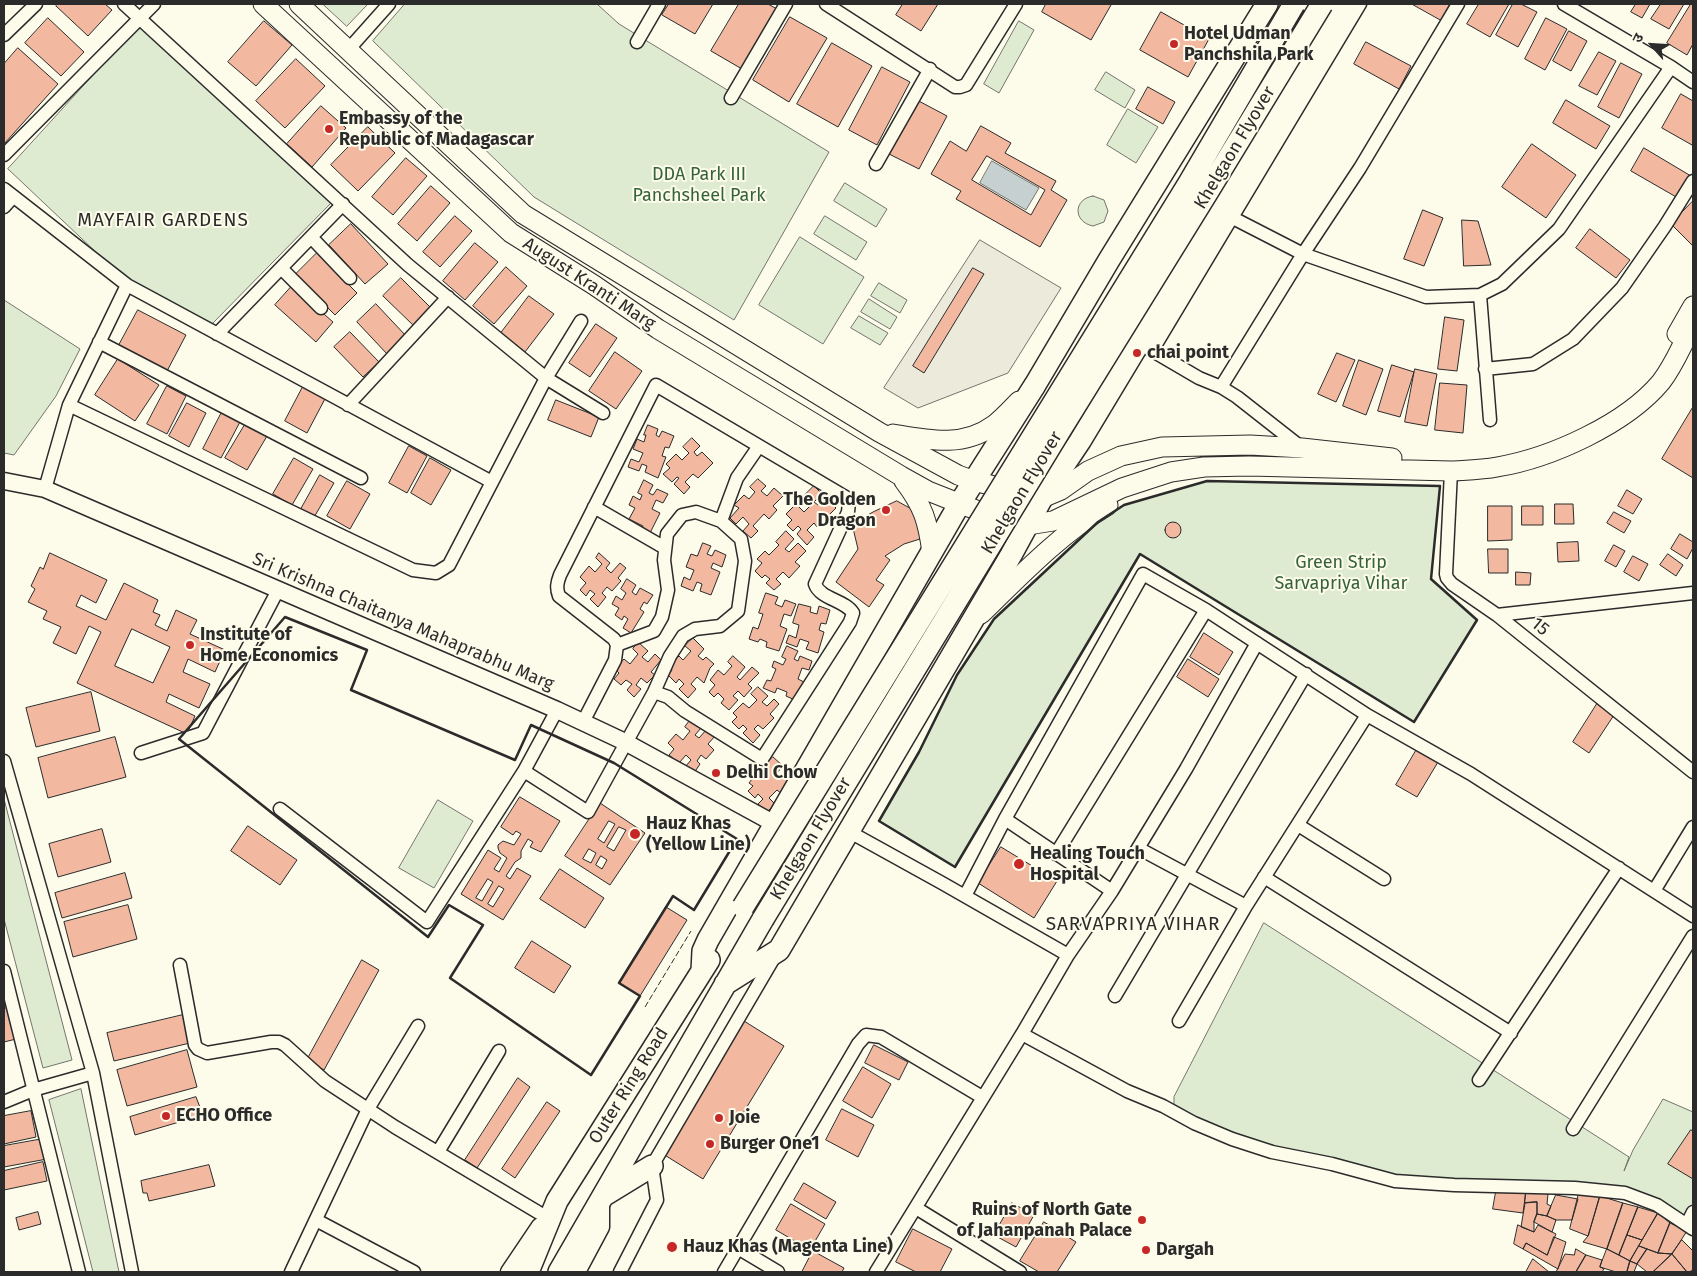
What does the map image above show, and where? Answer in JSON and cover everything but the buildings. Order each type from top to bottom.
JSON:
[{"type":"main road","name":"August Kranti Marg","points":[[263,4],[511,233],[594,285],[658,329],[901,476],[928,491],[960,504],[999,519],[1028,525]]},
{"type":"main road","name":"August Kranti Marg","points":[[299,4],[523,214],[880,432],[948,470],[974,482],[1042,498]]},
{"type":"main road","points":[[702,971],[703,952],[708,940],[960,504],[1268,4]]},
{"type":"main road","name":"Khelgaon Flyover","points":[[702,971],[1189,182],[1294,4]]},
{"type":"main road","name":"Khelgaon Flyover","points":[[725,984],[1064,424],[1208,193],[1322,4]]},
{"type":"main road","points":[[725,984],[779,950],[940,677],[1042,498],[1141,350],[1343,4]]},
{"type":"main road","points":[[1451,465],[1532,447],[1614,410],[1639,391],[1655,372],[1669,352],[1693,306]]},
{"type":"main road","points":[[1074,319],[1069,332],[1070,345],[1076,357],[1085,366],[1098,371],[1111,370],[1123,364],[1141,350]]},
{"type":"main road","points":[[1028,525],[1053,521],[1122,488],[1171,472],[1204,467],[1394,463],[1490,468],[1521,462],[1543,455],[1587,436],[1618,420],[1641,402],[1661,381],[1677,357],[1693,325]]},
{"type":"main road","points":[[880,432],[936,441],[959,440],[982,433],[994,425],[1035,385]]},
{"type":"main road","points":[[1042,498],[1061,490],[1088,471],[1121,456],[1162,447],[1250,445],[1302,448],[1394,463]]},
{"type":"main road","points":[[901,476],[915,495],[927,519],[932,553]]},
{"type":"main road","points":[[971,623],[1036,561],[1080,525],[1094,514],[1151,479]]},
{"type":"main road","points":[[880,641],[890,632],[902,626],[915,625],[928,630],[938,639],[943,651],[944,664],[940,677]]},
{"type":"main road","name":"Outer Ring Road","points":[[528,1272],[552,1209],[702,971]]},
{"type":"main road","name":"Outer Ring Road","points":[[559,1272],[725,984]]},
{"type":"main road","points":[[601,1198],[652,1166]]},
{"type":"street","points":[[4,35],[36,4]]},
{"type":"street","points":[[124,4],[141,17],[408,265],[546,378],[602,413]]},
{"type":"street","points":[[4,155],[154,4]]},
{"type":"street","points":[[348,50],[389,4]]},
{"type":"street","points":[[637,42],[659,4]]},
{"type":"street","points":[[731,98],[786,4]]},
{"type":"street","points":[[826,4],[930,69],[955,87],[966,85],[1016,4]]},
{"type":"street","points":[[1302,448],[1260,414],[1221,387],[1141,350],[1231,218],[1360,4]]},
{"type":"street","points":[[1221,387],[1303,254],[1360,168],[1458,4]]},
{"type":"street","points":[[1566,4],[1693,82]]},
{"type":"street","points":[[1231,218],[1303,254],[1426,297],[1480,294],[1502,284],[1559,229],[1671,67]]},
{"type":"street","points":[[876,164],[930,69]]},
{"type":"street","points":[[1485,369],[1533,364],[1573,339],[1622,288],[1665,226],[1693,181]]},
{"type":"street","points":[[4,207],[8,193],[127,285],[492,482]]},
{"type":"street","points":[[217,334],[343,204]]},
{"type":"street","points":[[311,237],[350,278]]},
{"type":"street","points":[[281,268],[321,308]]},
{"type":"street","points":[[45,489],[69,406],[127,285]]},
{"type":"street","points":[[1480,294],[1490,420]]},
{"type":"street","points":[[348,405],[448,297]]},
{"type":"street","points":[[69,406],[413,570],[436,573],[449,564],[546,378],[581,321]]},
{"type":"street","points":[[99,342],[360,478]]},
{"type":"street","points":[[583,722],[615,660],[617,645],[614,640],[559,596],[557,590],[560,574],[656,385],[847,498],[849,502],[848,512],[815,584],[818,590],[851,610],[853,614],[850,622],[762,759],[685,711],[668,697],[654,692]]},
{"type":"street","points":[[721,521],[737,478],[759,446]]},
{"type":"street","name":"15","points":[[1451,465],[1447,578],[1456,587],[1497,615],[1693,772]]},
{"type":"street","name":"Sri Krishna Chaitanya Mahaprabhu Marg","points":[[4,482],[45,489],[557,710],[626,742],[775,824]]},
{"type":"street","points":[[594,508],[666,548]]},
{"type":"street","points":[[524,771],[588,812],[654,692],[670,656],[683,636],[696,629],[720,626],[738,611],[745,561],[741,539],[721,521],[696,512],[682,514],[667,534],[664,560],[668,590],[662,617],[654,631],[617,645]]},
{"type":"street","points":[[965,896],[1005,819],[1143,574],[1206,610],[1367,714],[1472,774],[1693,916]]},
{"type":"street","points":[[141,753],[203,733],[278,590]]},
{"type":"street","points":[[1497,615],[1693,593]]},
{"type":"street","points":[[1056,854],[1206,610]]},
{"type":"street","points":[[876,1272],[1022,1034],[1068,955],[1112,891],[1186,769],[1257,643]]},
{"type":"street","points":[[1116,996],[1306,674]]},
{"type":"street","points":[[280,809],[428,922],[524,771],[557,710]]},
{"type":"street","points":[[1179,1021],[1246,906],[1367,714]]},
{"type":"street","points":[[4,762],[93,1073],[132,1272]]},
{"type":"street","points":[[1005,819],[1112,891]]},
{"type":"street","points":[[1298,825],[1384,879]]},
{"type":"street","points":[[1654,891],[1693,827]]},
{"type":"street","points":[[848,831],[1068,955]]},
{"type":"street","points":[[1138,848],[1246,906]]},
{"type":"street","points":[[1479,1080],[1619,868]]},
{"type":"street","points":[[1264,877],[1511,1033]]},
{"type":"street","points":[[1573,1129],[1693,936]]},
{"type":"street","points":[[620,1272],[656,1200],[652,1166],[779,950]]},
{"type":"street","points":[[180,964],[195,1046],[198,1049],[208,1052],[279,1042],[285,1045],[325,1081],[395,1127],[438,1152],[552,1209],[509,1272]]},
{"type":"street","points":[[4,971],[79,1272]]},
{"type":"street","points":[[291,1272],[368,1109],[418,1026]]},
{"type":"street","points":[[1022,1034],[1127,1091],[1163,1106],[1194,1123],[1232,1139],[1272,1152],[1332,1164],[1396,1181],[1454,1185],[1575,1188],[1626,1193],[1657,1205],[1690,1227],[1693,1212]]},
{"type":"street","points":[[724,1272],[858,1044],[866,1036],[881,1037],[982,1097]]},
{"type":"street","points":[[438,1152],[499,1051]]},
{"type":"street","points":[[4,1102],[33,1090],[93,1073]]},
{"type":"street","points":[[577,1272],[601,1227],[601,1198]]},
{"type":"street","points":[[916,1208],[1020,1272]]},
{"type":"street","points":[[316,1220],[414,1272]]},
{"type":"street","points":[[738,1248],[778,1272]]},
{"type":"green space","points":[[323,4],[368,4],[347,26]]},
{"type":"green space","name":"DDA Park III Panchsheel Park","points":[[405,4],[597,4],[619,24],[829,152],[734,320],[534,197],[373,41]]},
{"type":"green space","points":[[1019,21],[1034,30],[999,93],[984,84]]},
{"type":"green space","points":[[140,24],[331,203],[212,324],[132,281],[98,254],[8,169]]},
{"type":"green space","points":[[1106,72],[1135,90],[1125,108],[1095,90]]},
{"type":"green space","points":[[1128,109],[1158,127],[1136,163],[1107,145]]},
{"type":"green space","points":[[845,183],[887,209],[876,227],[834,201]]},
{"type":"green space","points":[[1093,196],[1104,200],[1108,211],[1104,222],[1093,226],[1086,224],[1082,220],[1078,211],[1082,201]]},
{"type":"green space","points":[[825,216],[867,242],[856,260],[814,234]]},
{"type":"green space","points":[[800,237],[864,277],[823,344],[759,305]]},
{"type":"green space","points":[[879,283],[907,300],[900,313],[871,296]]},
{"type":"green space","points":[[869,299],[897,317],[890,329],[861,312]]},
{"type":"green space","points":[[4,300],[80,349],[56,396],[14,455],[4,453]]},
{"type":"green space","points":[[859,316],[888,333],[880,345],[851,328]]},
{"type":"green space","name":"Green Strip Sarvapriya Vihar","points":[[1207,481],[1440,486],[1431,579],[1477,620],[1414,722],[1140,554],[955,867],[879,821],[919,752],[957,675],[994,619],[1098,522],[1124,505]]},
{"type":"green space","points":[[4,799],[72,1060],[43,1068],[4,919]]},
{"type":"green space","points":[[438,800],[473,821],[434,888],[399,868]]},
{"type":"green space","points":[[1264,923],[1629,1157],[1624,1171],[1633,1150],[1663,1099],[1693,1112],[1693,1229],[1615,1192],[1395,1181],[1272,1152],[1174,1112],[1174,1097]]},
{"type":"green space","points":[[81,1089],[119,1272],[93,1272],[49,1100]]},
{"type":"shaded area","points":[[992,161],[1039,188],[1026,210],[980,183]]},
{"type":"shaded area","points":[[980,240],[1061,288],[1008,373],[918,408],[884,388]]},
{"type":"fence","points":[[645,1007],[691,931]]},
{"type":"wall","points":[[1207,481],[1440,486],[1431,579],[1477,620],[1414,722],[1140,554],[955,867],[879,821],[919,752],[957,675],[994,619],[1098,522],[1124,505],[1207,481]]},
{"type":"wall","points":[[285,617],[367,650],[351,690],[515,760],[531,725],[614,763],[737,839],[694,910],[673,896],[619,983],[640,996],[591,1075],[450,978],[483,925],[449,905],[428,937],[179,739],[285,617]]},
{"type":"place","name":"Hotel Udman Panchshila Park","points":[[1174,44]]},
{"type":"place","name":"Embassy of the Republic of Madagascar","points":[[329,129]]},
{"type":"place","name":"chai point","points":[[1137,353]]},
{"type":"place","name":"The Golden Dragon","points":[[886,510]]},
{"type":"place","name":"Institute of Home Economics","points":[[190,645]]},
{"type":"place","name":"Delhi Chow","points":[[716,773]]},
{"type":"place","name":"Hauz Khas (Yellow Line)","points":[[635,834]]},
{"type":"place","name":"Healing Touch Hospital","points":[[1019,864]]},
{"type":"place","name":"ECHO Office","points":[[166,1116]]},
{"type":"place","name":"Joie","points":[[719,1118]]},
{"type":"place","name":"Burger One1","points":[[710,1144]]},
{"type":"place","name":"Ruins of North Gate of Jahanpanah Palace","points":[[1142,1220]]},
{"type":"place","name":"Hauz Khas (Magenta Line)","points":[[672,1247]]},
{"type":"place","name":"Dargah","points":[[1146,1250]]},
{"type":"district","name":"MAYFAIR GARDENS","points":[[163,221]]},
{"type":"district","name":"SARVAPRIYA VIHAR","points":[[1133,925]]}]
